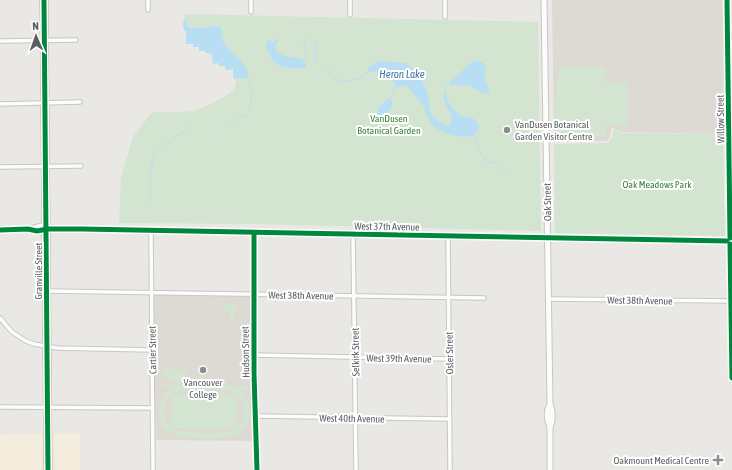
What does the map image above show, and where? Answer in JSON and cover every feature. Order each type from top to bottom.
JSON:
[{"type":"highway","name":"Granville Street","points":[[44,0],[48,470]]},
{"type":"main road","name":"Oak Street","points":[[544,0],[550,404],[547,408],[547,422],[550,427],[550,470]]},
{"type":"street","points":[[148,0],[148,10]]},
{"type":"street","points":[[251,0],[251,12]]},
{"type":"street","points":[[350,0],[350,15]]},
{"type":"street","points":[[445,0],[445,17]]},
{"type":"street","name":"Willow Street","points":[[727,0],[731,238]]},
{"type":"street","points":[[0,41],[76,40]]},
{"type":"street","points":[[0,104],[80,102]]},
{"type":"street","points":[[0,167],[81,166]]},
{"type":"street","name":"West 37th Avenue","points":[[28,229],[41,231],[46,229]]},
{"type":"street","name":"West 37th Avenue","points":[[0,230],[46,229],[448,236],[730,243]]},
{"type":"street","name":"Cartier Street","points":[[151,231],[153,470]]},
{"type":"street","name":"Hudson Street","points":[[254,233],[254,356],[257,470]]},
{"type":"street","name":"Selkirk Street","points":[[353,235],[356,470]]},
{"type":"street","name":"Osler Street","points":[[448,236],[450,470]]},
{"type":"street","points":[[731,238],[728,239],[730,243],[732,378]]},
{"type":"street","name":"West 38th Avenue","points":[[47,291],[484,298]]},
{"type":"street","name":"West 38th Avenue","points":[[548,299],[731,301]]},
{"type":"street","points":[[0,318],[12,332],[26,341],[47,347],[152,350]]},
{"type":"street","name":"West 39th Avenue","points":[[254,356],[449,359]]},
{"type":"street","points":[[0,407],[153,408]]},
{"type":"street","name":"West 40th Avenue","points":[[256,416],[449,419]]},
{"type":"shaded area","points":[[552,0],[722,0],[724,38],[723,134],[620,132],[611,127],[610,137],[607,141],[554,141]]},
{"type":"shaded area","name":"Vancouver College","points":[[156,295],[251,297],[252,441],[156,440],[153,299]]},
{"type":"shaded area","points":[[80,433],[80,470],[55,470],[54,434]]},
{"type":"shaded area","points":[[42,434],[42,466],[40,470],[0,470],[0,435]]},
{"type":"green space","name":"VanDusen Botanical Garden","points":[[185,14],[538,22],[541,231],[253,224],[119,223],[121,178],[133,137],[152,112],[183,112],[197,110],[232,91],[235,85],[236,79],[233,77],[233,69],[226,70],[225,66],[219,66],[219,63],[213,64],[212,54],[206,53],[205,51],[199,51],[199,47],[193,47],[193,44],[186,44],[186,31],[184,31],[183,22]]},
{"type":"green space","points":[[559,67],[605,67],[605,83],[627,83],[628,124],[606,125],[606,136],[560,137],[558,127],[556,126],[555,110]]},
{"type":"green space","name":"Oak Meadows Park","points":[[614,129],[620,133],[723,134],[725,236],[555,233],[554,144],[608,143],[612,138]]},
{"type":"green space","points":[[223,304],[235,304],[234,321],[230,321],[230,311],[223,311]]},
{"type":"green space","points":[[163,369],[187,370],[187,383],[175,383],[174,378],[163,378]]},
{"type":"green space","points":[[161,385],[247,386],[247,391],[240,391],[247,399],[250,406],[250,416],[247,425],[241,432],[222,437],[182,437],[174,434],[167,430],[162,424],[160,418],[160,404],[170,390],[168,388],[161,387]],"holes":[[[179,390],[225,390],[236,394],[244,407],[244,418],[238,427],[233,430],[218,433],[184,431],[174,429],[165,420],[164,408],[173,393]]]},
{"type":"green space","points":[[175,394],[234,394],[234,397],[237,397],[237,426],[234,426],[233,429],[174,428],[174,426],[171,425],[172,396]]},
{"type":"water","points":[[184,19],[187,20],[187,25],[190,28],[214,26],[221,27],[223,34],[221,36],[223,41],[245,66],[248,72],[248,78],[234,79],[233,69],[226,70],[225,66],[219,66],[219,63],[213,64],[212,54],[206,53],[205,51],[199,51],[199,47],[193,47],[193,44],[186,44],[186,31],[184,31],[183,22]]},
{"type":"water","points":[[277,38],[276,50],[283,55],[303,60],[306,64],[306,68],[285,67],[273,61],[269,52],[266,50],[266,44],[268,39],[273,43]]},
{"type":"water","points":[[476,60],[486,66],[485,80],[489,88],[489,93],[482,93],[469,85],[450,85],[451,81]]},
{"type":"water","name":"Heron Lake","points":[[378,61],[405,63],[412,68],[423,82],[428,94],[430,112],[439,122],[449,126],[451,123],[451,114],[443,97],[445,89],[447,99],[452,108],[463,117],[475,119],[479,126],[477,131],[474,135],[462,137],[437,129],[433,126],[424,107],[406,85],[396,87],[392,78],[388,76],[375,71],[368,73],[368,68]]},
{"type":"water","points":[[390,98],[393,105],[386,117],[381,118],[378,114],[378,107]]},
{"type":"waterway","points":[[306,39],[304,40],[306,61]]},
{"type":"waterway","points":[[311,39],[317,43],[315,62],[318,64]]},
{"type":"waterway","points":[[326,67],[333,77],[341,82],[358,79],[368,72]]},
{"type":"waterway","points":[[248,78],[252,94],[250,108]]},
{"type":"waterway","points":[[444,89],[445,84],[450,83]]},
{"type":"waterway","points":[[391,98],[395,87]]},
{"type":"waterway","points":[[230,127],[239,118],[249,112]]},
{"type":"waterway","points":[[154,156],[158,150],[184,132],[187,127]]},
{"type":"waterway","points":[[473,135],[481,154],[487,161],[497,164],[506,175]]},
{"type":"waterway","points":[[150,172],[154,157]]},
{"type":"waterway","points":[[150,176],[150,204]]},
{"type":"cycle path","points":[[44,0],[48,470]]},
{"type":"cycle path","points":[[727,0],[730,238]]},
{"type":"cycle path","points":[[0,230],[28,229],[37,231],[47,229],[82,229],[727,241]]},
{"type":"cycle path","points":[[254,233],[254,373],[257,470]]},
{"type":"cycle path","points":[[730,244],[732,378]]},
{"type":"place","name":"VanDusen Botanical Garden Visitor Centre","points":[[507,130]]},
{"type":"place","name":"Vancouver College","points":[[203,370]]},
{"type":"place","name":"Oakmount Medical Centre","points":[[718,460]]}]
